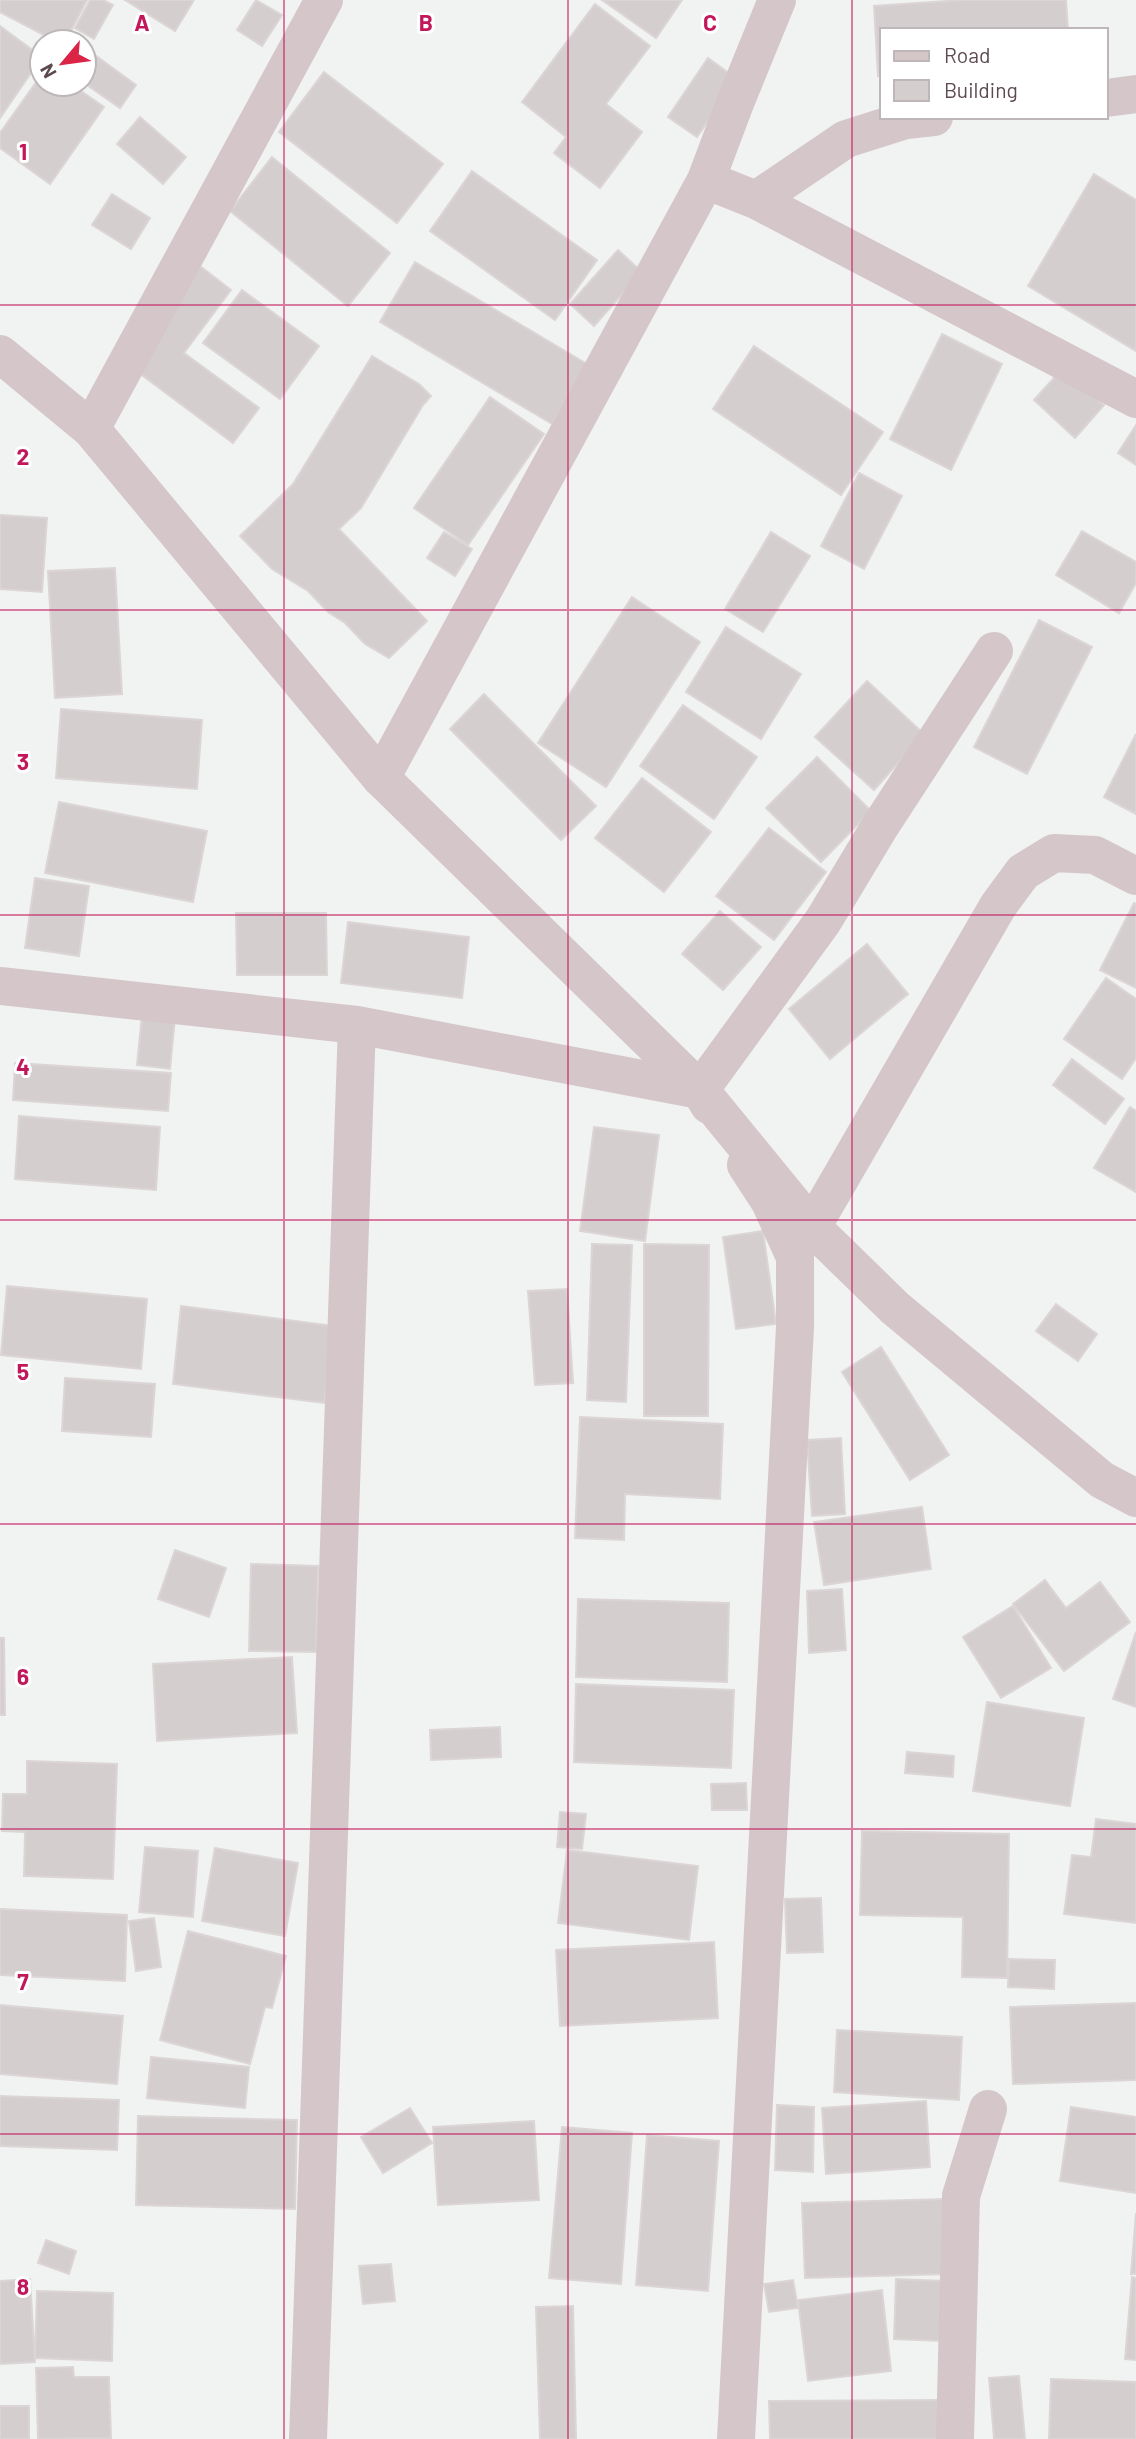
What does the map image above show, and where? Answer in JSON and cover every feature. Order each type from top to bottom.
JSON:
[{"type":"street","points":[[91,429],[324,0]]},
{"type":"street","points":[[381,778],[706,180],[734,103],[777,0]]},
{"type":"street","points":[[1108,98],[1136,94]]},
{"type":"street","points":[[756,200],[846,139],[915,119]]},
{"type":"street","points":[[706,180],[756,200],[1136,399]]},
{"type":"street","points":[[0,354],[91,429],[381,778],[700,1090],[811,1227],[895,1308],[1102,1480],[1136,1498]]},
{"type":"street","points":[[700,1090],[823,921],[879,828],[994,651]]},
{"type":"street","points":[[811,1227],[998,906],[1023,872],[1054,853],[1096,856],[1136,876]]},
{"type":"street","points":[[0,986],[357,1025],[700,1090],[770,1202],[795,1257],[795,1327],[736,2439]]},
{"type":"street","points":[[308,2439],[357,1025]]},
{"type":"street","points":[[955,2439],[961,2196],[988,2109]]},
{"type":"building","points":[[0,0],[87,0],[72,28],[30,28],[0,12]]},
{"type":"building","points":[[90,0],[103,0],[113,5],[98,32],[98,28],[75,28]]},
{"type":"building","points":[[125,0],[194,0],[175,31]]},
{"type":"building","points":[[256,0],[282,15],[262,46],[237,30]]},
{"type":"building","points":[[602,0],[682,0],[656,38]]},
{"type":"building","points":[[961,0],[1066,0],[1068,28],[880,28],[878,76],[874,6]]},
{"type":"building","points":[[595,4],[650,46],[606,104],[642,132],[600,188],[554,153],[566,137],[522,102]]},
{"type":"building","points":[[0,26],[28,47],[28,77],[0,118]]},
{"type":"building","points":[[98,57],[136,85],[120,108],[98,93]]},
{"type":"building","points":[[708,58],[737,79],[697,137],[668,117]]},
{"type":"building","points":[[324,72],[443,164],[397,223],[279,132]]},
{"type":"building","points":[[28,94],[28,98],[91,98],[104,107],[50,184],[0,148],[0,133]]},
{"type":"building","points":[[140,117],[186,157],[163,184],[117,144]]},
{"type":"building","points":[[272,157],[390,253],[348,306],[230,211]]},
{"type":"building","points":[[472,171],[597,260],[555,320],[430,231]]},
{"type":"building","points":[[1094,174],[1136,200],[1136,351],[1028,286]]},
{"type":"building","points":[[112,194],[150,218],[131,249],[92,225]]},
{"type":"building","points":[[618,250],[642,272],[594,326],[570,304]]},
{"type":"building","points":[[415,262],[587,364],[552,424],[380,322]]},
{"type":"building","points":[[200,266],[231,290],[184,353],[259,408],[233,443],[127,364]]},
{"type":"building","points":[[242,290],[319,346],[280,399],[203,343]]},
{"type":"building","points":[[942,334],[1002,364],[951,470],[890,439]]},
{"type":"building","points":[[754,346],[883,432],[841,495],[713,409]]},
{"type":"building","points":[[372,356],[419,384],[431,396],[361,508],[339,529],[427,621],[389,658],[365,644],[308,591],[272,569],[240,536],[293,484]]},
{"type":"building","points":[[1063,368],[1104,405],[1075,438],[1034,400]]},
{"type":"building","points":[[490,397],[544,434],[468,545],[414,508]]},
{"type":"building","points":[[1136,425],[1136,465],[1118,453]]},
{"type":"building","points":[[859,473],[902,496],[864,569],[821,546]]},
{"type":"building","points":[[0,515],[47,518],[42,592],[0,589]]},
{"type":"building","points":[[1082,531],[1136,562],[1136,583],[1119,613],[1056,575]]},
{"type":"building","points":[[444,532],[472,549],[455,576],[427,558]]},
{"type":"building","points":[[771,532],[810,556],[763,632],[725,609]]},
{"type":"building","points":[[115,568],[122,694],[55,698],[48,571]]},
{"type":"building","points":[[632,597],[700,642],[606,787],[538,743]]},
{"type":"building","points":[[1039,620],[1092,647],[1027,774],[974,747]]},
{"type":"building","points":[[726,627],[801,674],[761,739],[686,692]]},
{"type":"building","points":[[867,681],[924,734],[874,790],[815,737]]},
{"type":"building","points":[[484,694],[596,806],[561,840],[450,729]]},
{"type":"building","points":[[683,705],[757,757],[714,819],[640,766]]},
{"type":"building","points":[[61,709],[202,720],[197,789],[56,778]]},
{"type":"building","points":[[1136,734],[1136,814],[1104,797]]},
{"type":"building","points":[[817,757],[871,811],[821,862],[766,808]]},
{"type":"building","points":[[642,778],[711,832],[664,892],[595,838]]},
{"type":"building","points":[[59,802],[207,831],[193,902],[45,873]]},
{"type":"building","points":[[769,828],[826,872],[774,940],[716,896]]},
{"type":"building","points":[[35,878],[89,886],[79,956],[25,948]]},
{"type":"building","points":[[1134,903],[1136,904],[1136,988],[1100,970]]},
{"type":"building","points":[[720,911],[761,947],[723,990],[682,954]]},
{"type":"building","points":[[236,913],[326,913],[327,975],[237,975]]},
{"type":"building","points":[[348,922],[469,937],[462,998],[341,983]]},
{"type":"building","points":[[867,944],[908,994],[830,1059],[789,1009]]},
{"type":"building","points":[[1106,978],[1136,999],[1136,1058],[1122,1079],[1064,1039]]},
{"type":"building","points":[[142,1015],[175,1018],[170,1069],[137,1065]]},
{"type":"building","points":[[1072,1059],[1124,1099],[1105,1124],[1053,1085]]},
{"type":"building","points":[[15,1063],[171,1073],[168,1111],[13,1100]]},
{"type":"building","points":[[1130,1107],[1136,1111],[1136,1192],[1094,1168]]},
{"type":"building","points":[[19,1116],[160,1127],[156,1190],[15,1179]]},
{"type":"building","points":[[594,1127],[659,1135],[645,1241],[580,1231]]},
{"type":"building","points":[[763,1231],[776,1324],[736,1329],[723,1237]]},
{"type":"building","points":[[592,1244],[632,1245],[626,1402],[587,1400]]},
{"type":"building","points":[[644,1244],[709,1245],[708,1416],[644,1416]]},
{"type":"building","points":[[7,1286],[147,1299],[141,1369],[1,1355]]},
{"type":"building","points":[[567,1289],[573,1383],[535,1385],[528,1291]]},
{"type":"building","points":[[1056,1304],[1097,1334],[1078,1361],[1036,1331]]},
{"type":"building","points":[[181,1306],[334,1326],[324,1403],[173,1384]]},
{"type":"building","points":[[881,1347],[949,1455],[910,1480],[842,1372]]},
{"type":"building","points":[[65,1378],[155,1384],[151,1437],[62,1431]]},
{"type":"building","points":[[580,1417],[723,1424],[720,1499],[625,1494],[624,1540],[575,1538]]},
{"type":"building","points":[[841,1438],[845,1514],[812,1516],[807,1440]]},
{"type":"building","points":[[922,1507],[931,1569],[824,1585],[814,1522]]},
{"type":"building","points":[[175,1550],[226,1568],[209,1617],[158,1599]]},
{"type":"building","points":[[251,1564],[318,1566],[316,1652],[249,1651]]},
{"type":"building","points":[[1045,1580],[1066,1608],[1100,1582],[1130,1622],[1064,1671],[1013,1604]]},
{"type":"building","points":[[842,1589],[846,1650],[809,1653],[807,1591]]},
{"type":"building","points":[[578,1599],[729,1603],[727,1682],[576,1677]]},
{"type":"building","points":[[1013,1606],[1051,1668],[1001,1698],[963,1637]]},
{"type":"building","points":[[1136,1632],[1136,1707],[1113,1699]]},
{"type":"building","points":[[0,1638],[4,1638],[5,1715],[0,1715]]},
{"type":"building","points":[[292,1657],[297,1733],[157,1741],[153,1664]]},
{"type":"building","points":[[576,1684],[734,1690],[731,1768],[574,1762]]},
{"type":"building","points":[[987,1702],[1084,1718],[1070,1806],[973,1791]]},
{"type":"building","points":[[500,1727],[501,1757],[431,1760],[430,1730]]},
{"type":"building","points":[[907,1752],[954,1756],[953,1777],[905,1773]]},
{"type":"building","points":[[27,1761],[117,1764],[113,1879],[24,1876],[25,1832],[2,1831],[3,1794],[27,1794]]},
{"type":"building","points":[[746,1783],[747,1810],[712,1810],[711,1784]]},
{"type":"building","points":[[560,1812],[586,1814],[582,1849],[557,1847]]},
{"type":"building","points":[[1096,1819],[1136,1824],[1136,1923],[1064,1914],[1072,1855],[1091,1857]]},
{"type":"building","points":[[862,1831],[1009,1834],[1007,1978],[962,1977],[963,1917],[860,1915]]},
{"type":"building","points":[[145,1847],[198,1851],[193,1917],[139,1912]]},
{"type":"building","points":[[215,1848],[298,1863],[285,1936],[202,1921]]},
{"type":"building","points":[[567,1850],[698,1866],[689,1940],[558,1923]]},
{"type":"building","points":[[821,1898],[823,1952],[787,1953],[785,1899]]},
{"type":"building","points":[[0,1909],[127,1915],[125,1981],[0,1975]]},
{"type":"building","points":[[154,1918],[161,1967],[136,1971],[129,1921]]},
{"type":"building","points":[[188,1931],[286,1956],[272,2008],[265,2007],[250,2064],[160,2040]]},
{"type":"building","points":[[714,1942],[718,2018],[560,2026],[556,1950]]},
{"type":"building","points":[[1009,1959],[1055,1960],[1054,1989],[1008,1987]]},
{"type":"building","points":[[1136,2003],[1136,2080],[1013,2084],[1010,2007]]},
{"type":"building","points":[[0,2005],[123,2016],[117,2084],[0,2074]]},
{"type":"building","points":[[837,2030],[962,2037],[959,2100],[834,2092]]},
{"type":"building","points":[[151,2057],[249,2067],[245,2108],[147,2098]]},
{"type":"building","points":[[0,2096],[119,2100],[117,2150],[0,2146]]},
{"type":"building","points":[[926,2101],[930,2167],[826,2174],[822,2108]]},
{"type":"building","points":[[777,2105],[814,2107],[813,2172],[775,2170]]},
{"type":"building","points":[[1071,2107],[1136,2117],[1136,2193],[1060,2181]]},
{"type":"building","points":[[410,2108],[432,2143],[383,2173],[361,2137]]},
{"type":"building","points":[[138,2116],[297,2120],[295,2209],[136,2205]]},
{"type":"building","points":[[534,2121],[539,2200],[438,2205],[433,2127]]},
{"type":"building","points":[[562,2127],[632,2133],[621,2284],[549,2278]]},
{"type":"building","points":[[647,2135],[719,2141],[708,2291],[636,2285]]},
{"type":"building","points":[[945,2199],[948,2274],[805,2278],[802,2203]]},
{"type":"building","points":[[1136,2213],[1136,2274],[1131,2274]]},
{"type":"building","points":[[46,2240],[76,2251],[69,2274],[38,2263]]},
{"type":"building","points":[[391,2264],[395,2301],[363,2304],[359,2266]]},
{"type":"building","points":[[1132,2277],[1136,2278],[1136,2360],[1125,2359]]},
{"type":"building","points":[[30,2279],[35,2362],[0,2364],[0,2281]]},
{"type":"building","points":[[896,2279],[944,2281],[942,2341],[894,2339]]},
{"type":"building","points":[[793,2280],[798,2308],[769,2312],[764,2284]]},
{"type":"building","points":[[882,2290],[891,2371],[808,2381],[798,2300]]},
{"type":"building","points":[[37,2291],[113,2293],[112,2361],[35,2358]]},
{"type":"building","points":[[573,2306],[576,2439],[540,2439],[536,2307]]},
{"type":"building","points":[[73,2367],[74,2377],[109,2377],[111,2438],[38,2439],[36,2368]]},
{"type":"building","points":[[1019,2376],[1025,2439],[994,2439],[989,2378]]},
{"type":"building","points":[[1051,2379],[1136,2382],[1136,2439],[1049,2439]]},
{"type":"building","points":[[940,2400],[941,2439],[770,2439],[769,2401]]},
{"type":"building","points":[[0,2406],[29,2406],[29,2439],[0,2439]]}]
